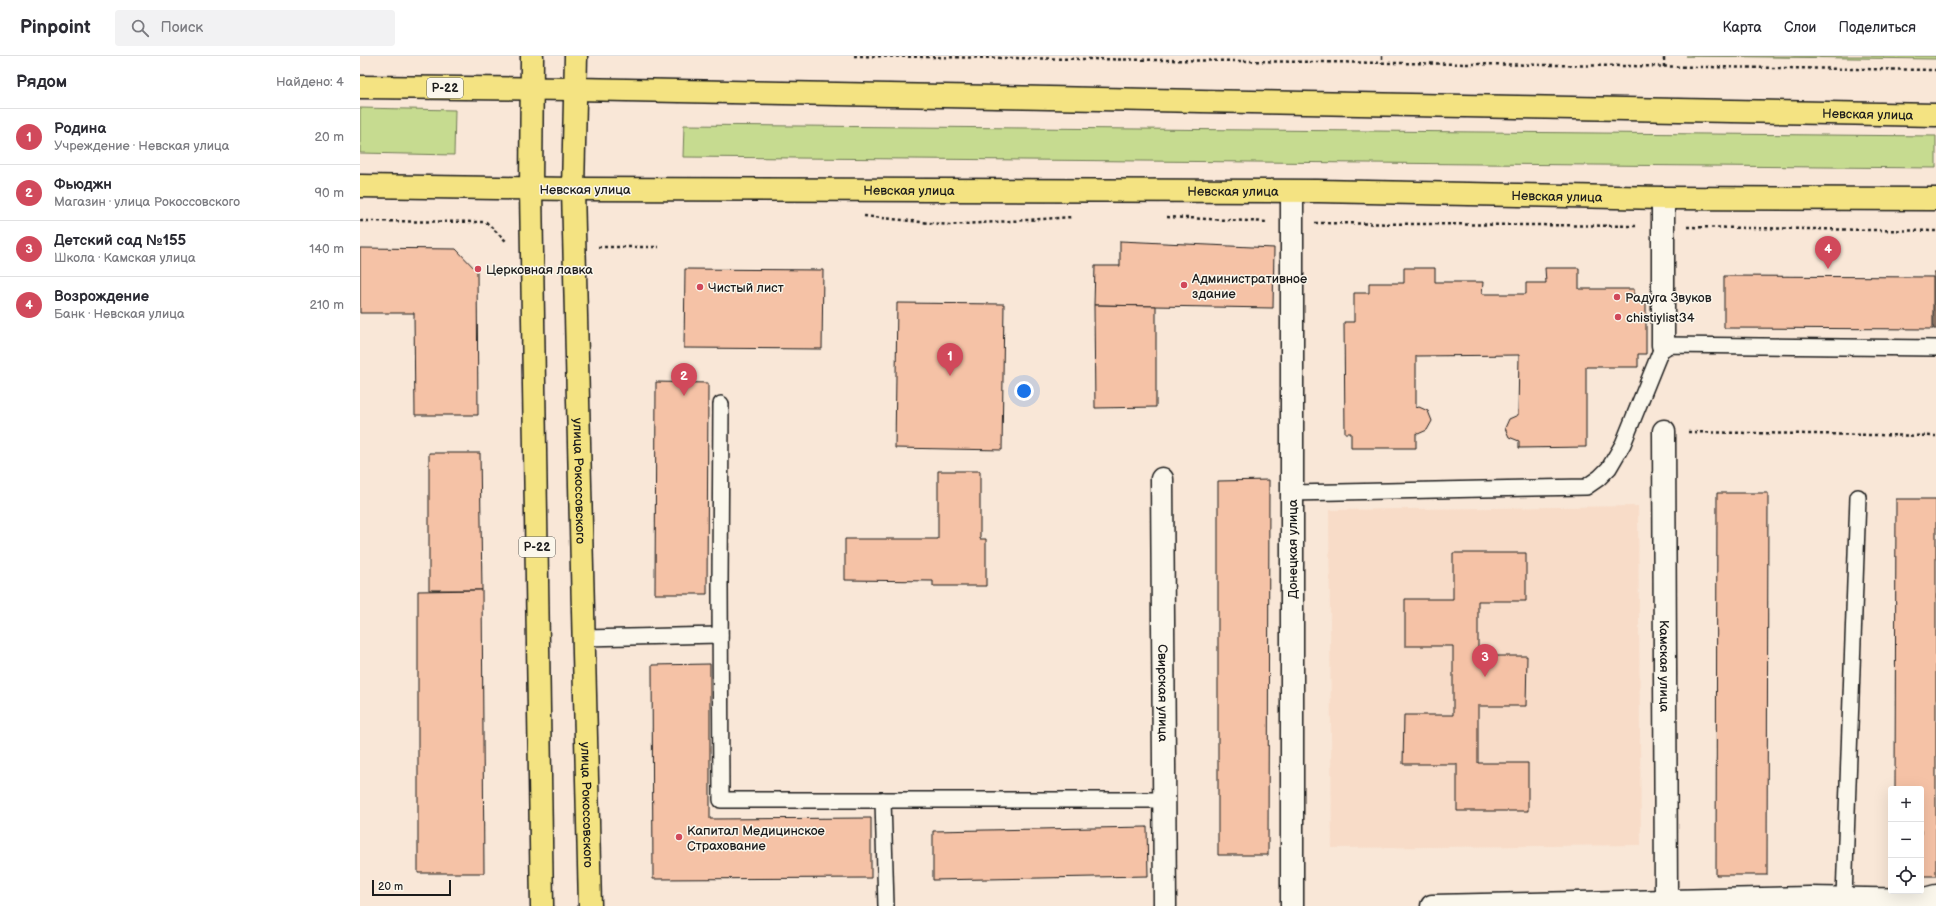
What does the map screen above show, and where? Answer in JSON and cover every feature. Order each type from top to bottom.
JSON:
[{"type":"main road","points":[[531,188],[532,56]]},
{"type":"main road","name":"улица Рокоссовского","points":[[576,56],[573,189],[590,906]]},
{"type":"main road","name":"Р-22","points":[[360,87],[575,89]]},
{"type":"main road","name":"Невская улица","points":[[575,89],[1936,116]]},
{"type":"main road","name":"Невская улица","points":[[360,186],[573,189],[1292,192],[1663,198],[1936,199]]},
{"type":"main road","name":"Р-22","points":[[531,188],[542,906]]},
{"type":"street","name":"Донецкая улица","points":[[1292,192],[1292,906]]},
{"type":"street","points":[[1663,198],[1663,345]]},
{"type":"street","name":"Камская улица","points":[[1664,431],[1666,900]]},
{"type":"street","name":"Свирская улица","points":[[1162,479],[1165,906]]},
{"type":"street","points":[[1432,906],[1574,904],[1666,900],[1810,902],[1844,898],[1921,900],[1936,896]]},
{"type":"lane","points":[[1292,493],[1586,487],[1599,478],[1609,468],[1622,444],[1663,345],[1936,348]]},
{"type":"lane","points":[[721,404],[721,800],[1164,800]]},
{"type":"lane","points":[[1844,898],[1858,497]]},
{"type":"lane","points":[[584,638],[720,635]]},
{"type":"lane","points":[[883,800],[886,906]]},
{"type":"path","points":[[854,56],[1936,70]]},
{"type":"path","points":[[1382,56],[1382,63]]},
{"type":"path","points":[[1664,56],[1664,67]]},
{"type":"path","points":[[856,216],[949,225],[1076,217]]},
{"type":"path","points":[[1164,217],[1291,223],[1663,226],[1936,231]]},
{"type":"path","points":[[360,221],[486,222],[511,247]]},
{"type":"path","points":[[598,247],[659,247]]},
{"type":"path","points":[[1664,431],[1936,436]]},
{"type":"shaded area","points":[[1638,506],[1641,845],[1332,848],[1329,510]]},
{"type":"green space","points":[[1686,56],[1936,56],[1936,59]]},
{"type":"green space","points":[[360,108],[455,110],[454,155],[360,153]]},
{"type":"green space","points":[[684,125],[1936,136],[1936,168],[683,157]]},
{"type":"building","name":"Административное здание","points":[[1120,241],[1274,248],[1273,308],[1094,305],[1095,266],[1120,266]]},
{"type":"building","points":[[360,248],[456,249],[477,271],[478,415],[415,415],[414,313],[360,313]]},
{"type":"building","points":[[1404,268],[1435,268],[1435,282],[1483,282],[1482,294],[1526,294],[1526,283],[1546,283],[1545,268],[1579,268],[1579,289],[1634,289],[1634,301],[1646,302],[1646,354],[1638,354],[1638,367],[1586,367],[1586,447],[1519,448],[1519,441],[1509,437],[1505,428],[1509,419],[1518,415],[1519,355],[1416,356],[1416,408],[1419,407],[1428,411],[1432,421],[1427,430],[1418,434],[1416,433],[1416,448],[1351,448],[1351,433],[1345,433],[1344,322],[1354,322],[1354,293],[1369,293],[1369,283],[1404,283]]},
{"type":"building","points":[[685,269],[823,270],[822,349],[684,348]]},
{"type":"building","points":[[1934,272],[1936,272],[1936,329],[1934,329]]},
{"type":"building","points":[[1724,276],[1933,277],[1933,329],[1724,328]]},
{"type":"building","points":[[897,303],[1004,304],[1002,450],[895,448]]},
{"type":"building","points":[[1094,305],[1156,306],[1156,407],[1095,408]]},
{"type":"building","points":[[656,382],[708,383],[707,594],[655,594]]},
{"type":"building","points":[[429,453],[480,453],[482,590],[429,590]]},
{"type":"building","points":[[938,471],[980,471],[980,539],[986,539],[986,586],[933,586],[933,581],[845,580],[845,539],[938,539]]},
{"type":"building","points":[[1269,480],[1268,855],[1218,855],[1218,481]]},
{"type":"building","points":[[1717,493],[1768,493],[1767,875],[1716,875]]},
{"type":"building","points":[[1896,499],[1936,499],[1936,876],[1924,876],[1924,786],[1895,786]]},
{"type":"building","points":[[1453,553],[1526,553],[1526,601],[1478,601],[1478,656],[1527,656],[1526,706],[1478,706],[1478,763],[1528,763],[1528,811],[1457,811],[1457,764],[1403,764],[1404,715],[1453,715],[1453,646],[1405,646],[1405,599],[1453,599]]},
{"type":"building","points":[[482,590],[484,873],[418,873],[418,591]]},
{"type":"building","points":[[710,664],[710,819],[871,818],[871,878],[653,879],[652,665]]},
{"type":"building","points":[[1147,827],[1148,876],[933,880],[933,831]]},
{"type":"place","name":"Церковная лавка","points":[[478,269]]},
{"type":"place","name":"Возрождение","points":[[1828,269]]},
{"type":"place","name":"Административное здание","points":[[1184,285]]},
{"type":"place","name":"Чистый лист","points":[[700,287]]},
{"type":"place","name":"Радуга Звуков","points":[[1617,297]]},
{"type":"place","name":"chistiylist34","points":[[1618,317]]},
{"type":"place","name":"Родина","points":[[950,376]]},
{"type":"place","name":"Фьюджн","points":[[684,396]]},
{"type":"place","name":"Детский сад №155","points":[[1485,677]]},
{"type":"place","name":"Капитал Медицинское Страхование","points":[[679,837]]}]
